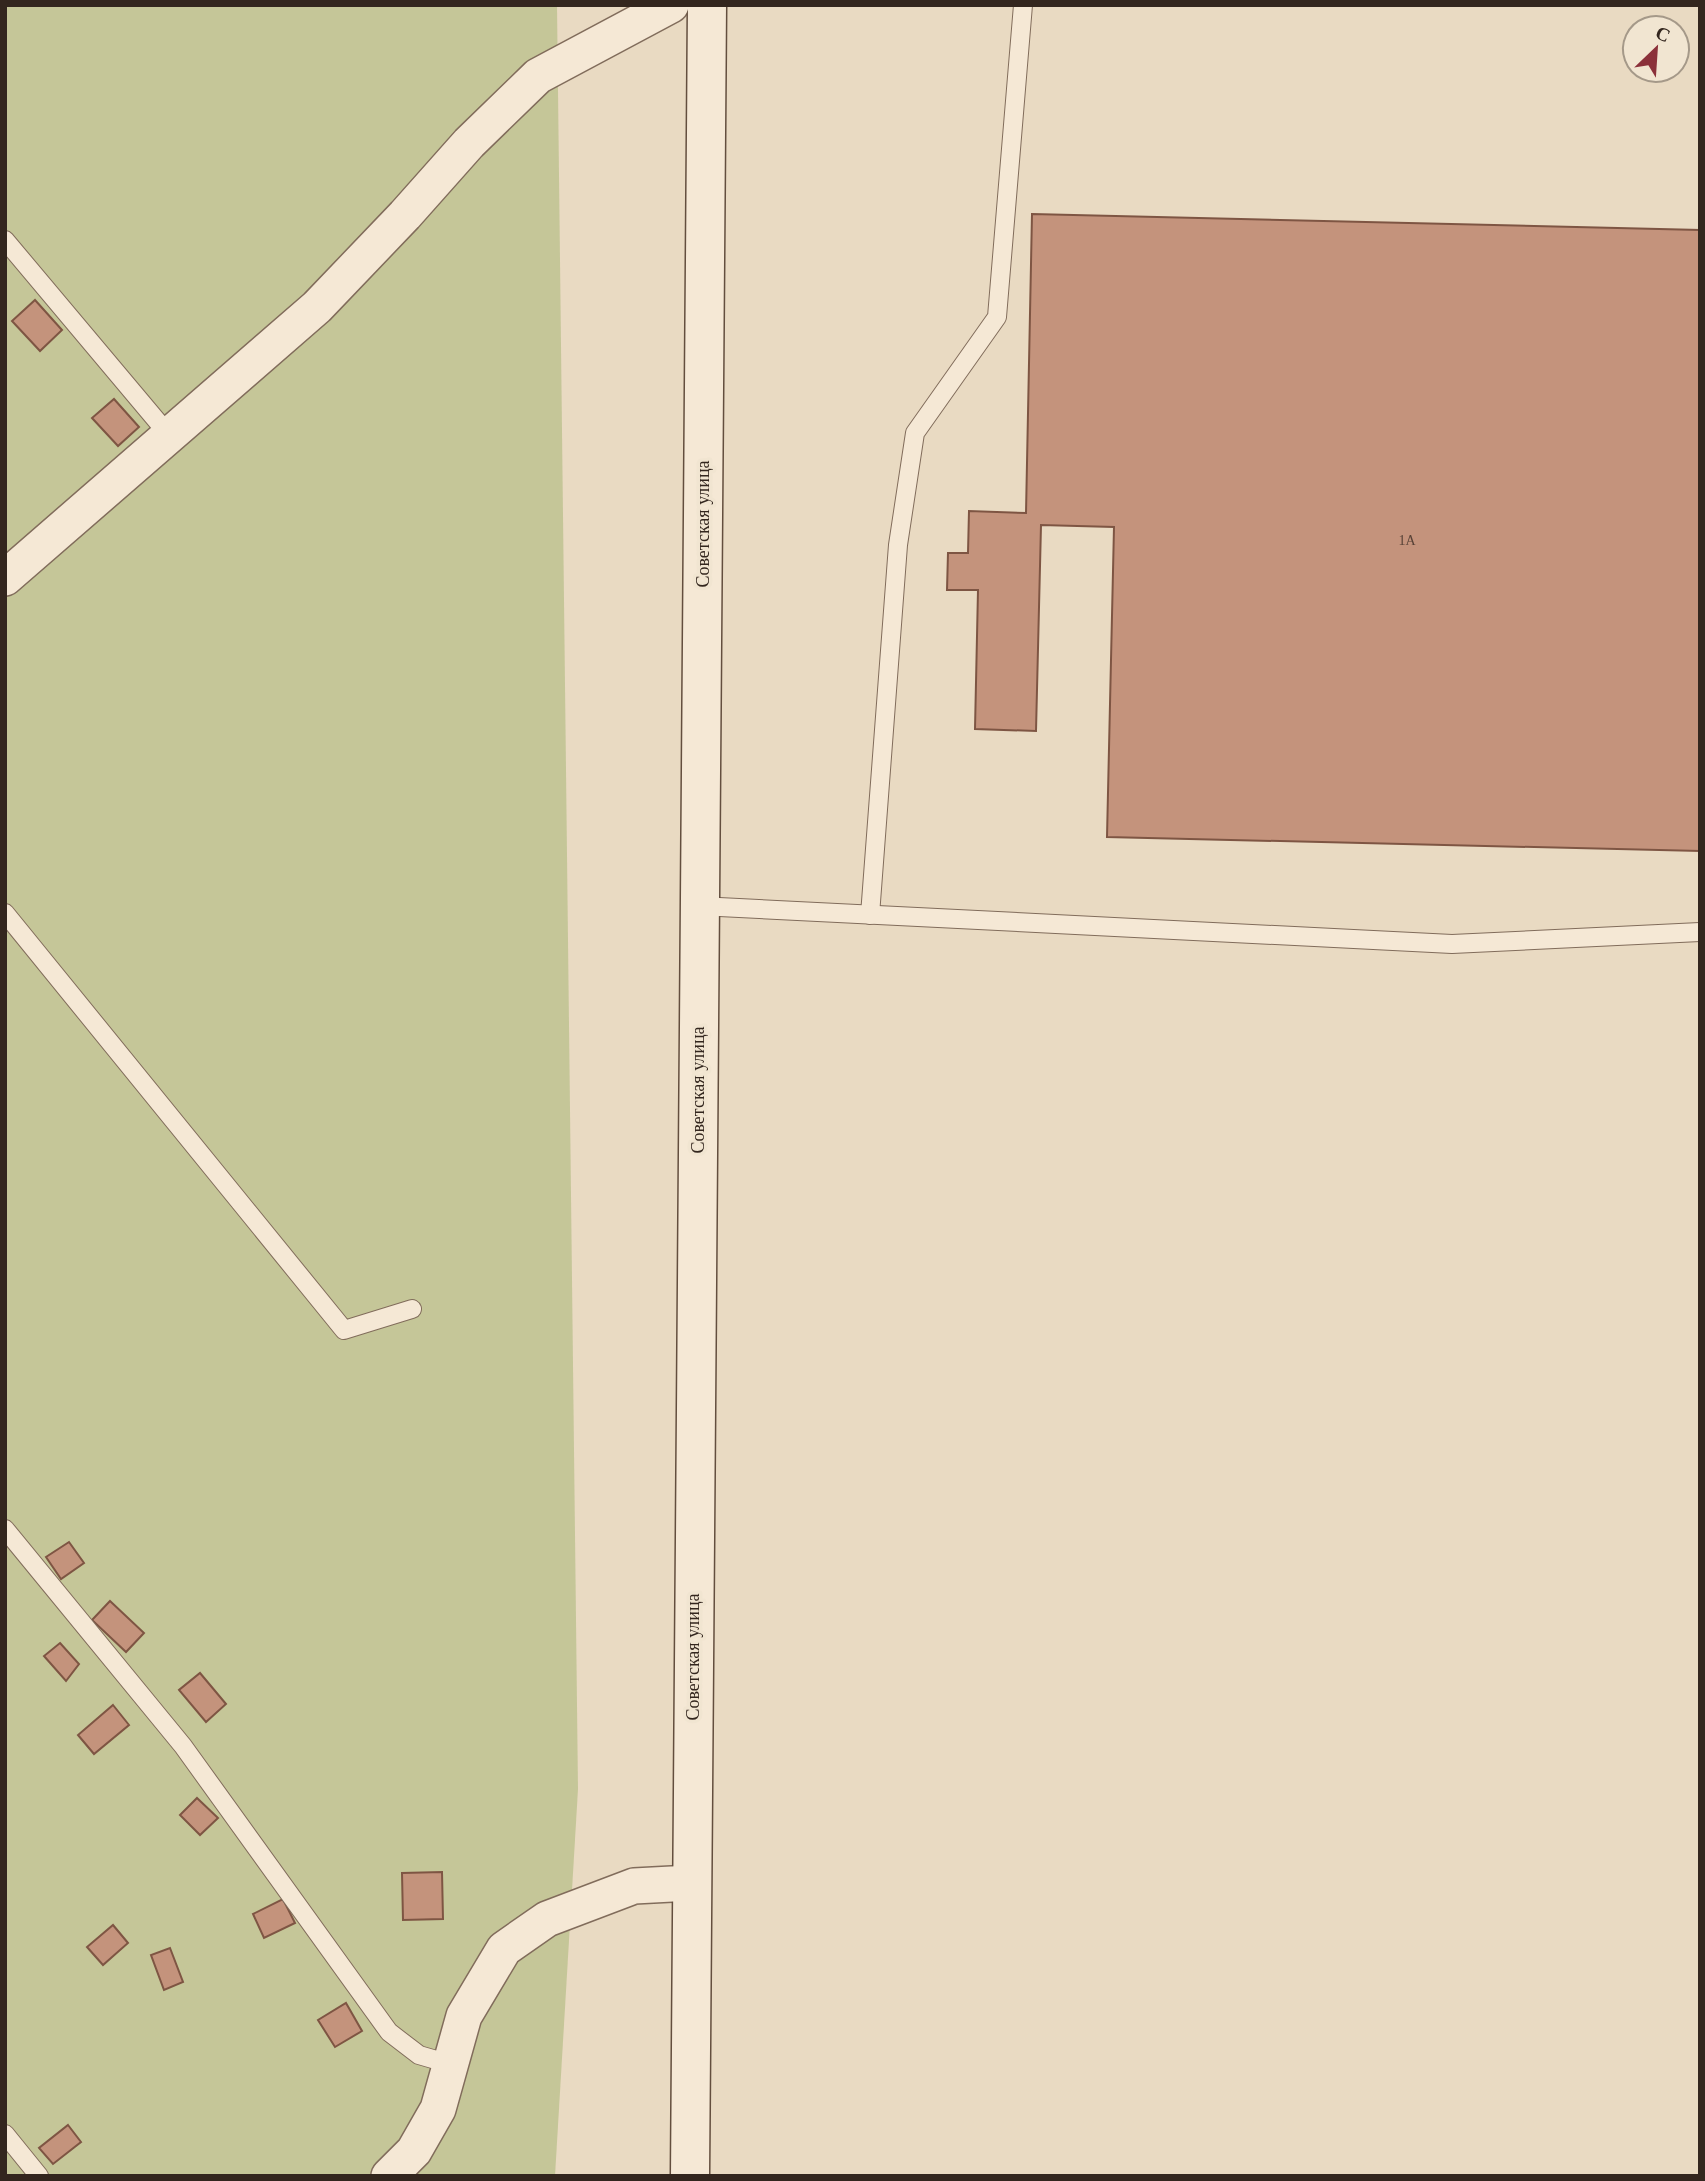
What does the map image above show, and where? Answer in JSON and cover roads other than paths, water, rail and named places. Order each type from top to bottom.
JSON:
[{"type":"main road","name":"Советская улица","points":[[690,2176],[707,5]]},
{"type":"street","points":[[5,578],[317,307],[469,143],[538,76],[671,5]]},
{"type":"street","points":[[390,2176],[414,2151],[438,2109],[464,2016],[505,1949],[547,1919],[634,1886],[691,1883]]},
{"type":"lane","points":[[870,915],[898,545],[915,433],[997,317],[1023,5]]},
{"type":"lane","points":[[5,240],[169,434]]},
{"type":"lane","points":[[699,906],[1452,944],[1700,932]]},
{"type":"lane","points":[[5,912],[344,1330],[412,1309]]},
{"type":"lane","points":[[5,1529],[183,1746],[389,2032],[419,2055],[450,2064]]},
{"type":"lane","points":[[5,2134],[39,2176]]}]
